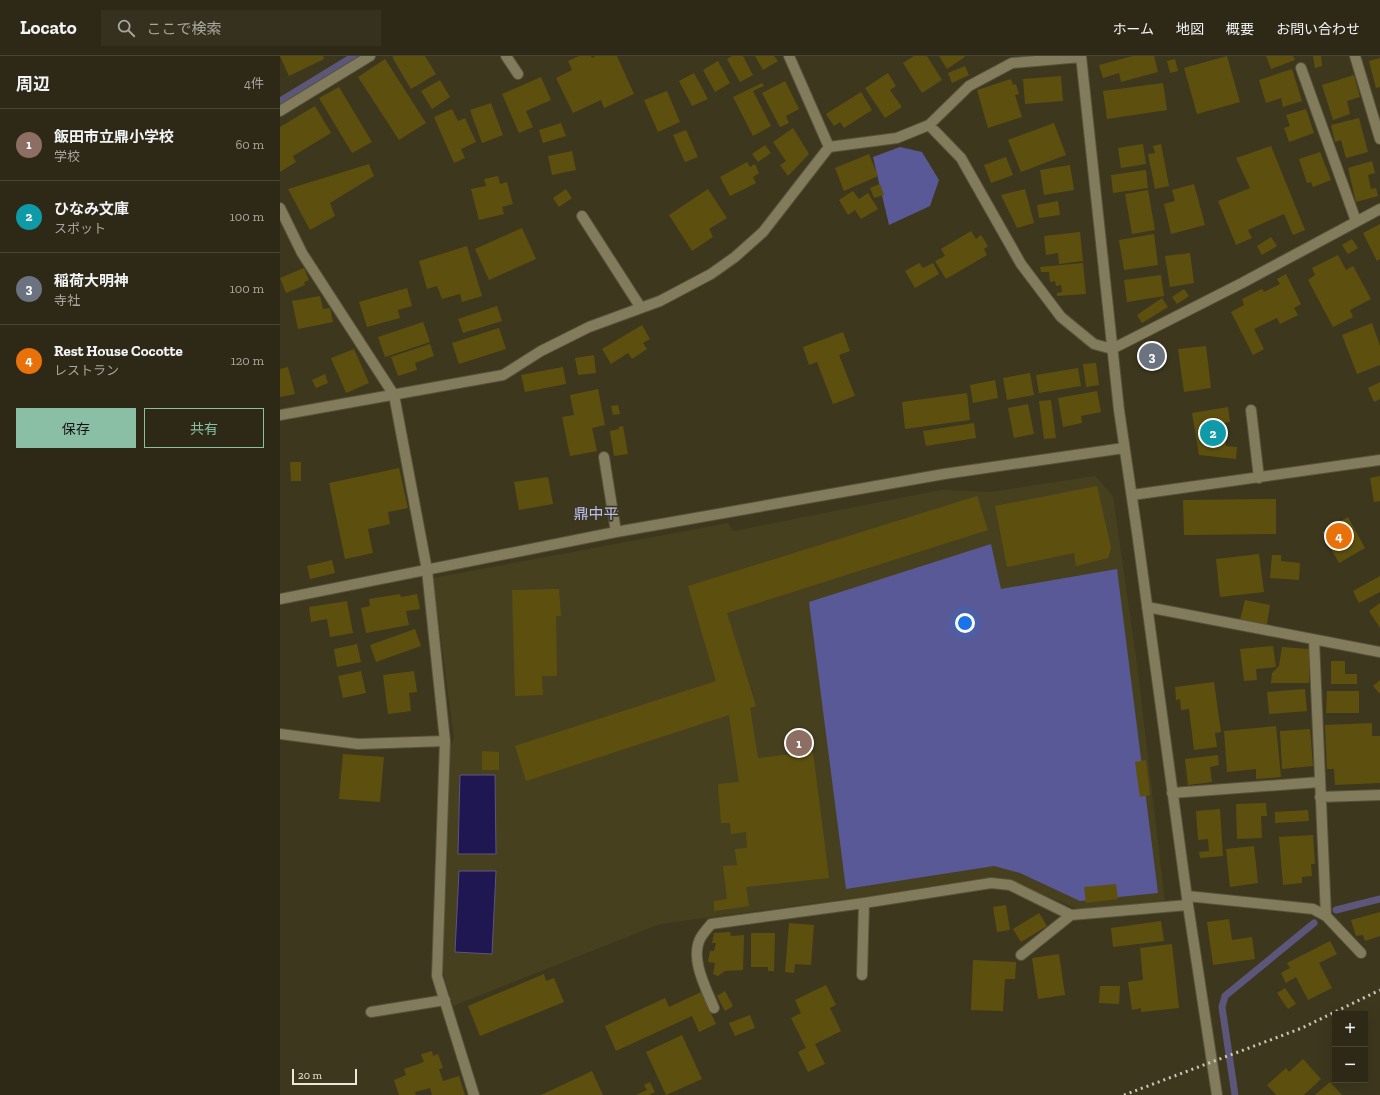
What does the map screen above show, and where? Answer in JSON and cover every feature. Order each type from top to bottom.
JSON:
[{"type":"street","points":[[280,111],[370,56]]},
{"type":"street","points":[[506,56],[518,74]]},
{"type":"street","points":[[789,56],[829,147]]},
{"type":"street","points":[[280,415],[394,396],[503,375],[541,351],[589,327],[660,301],[711,274],[735,257],[763,232],[829,147],[897,138],[929,125],[969,86],[1011,59],[1081,56],[1124,448],[1132,495],[1187,901],[1217,1095]]},
{"type":"street","points":[[1355,56],[1380,139]]},
{"type":"street","points":[[1301,68],[1356,221]]},
{"type":"street","points":[[929,125],[961,158],[1021,264],[1061,317],[1094,344],[1112,349],[1242,283],[1380,209]]},
{"type":"street","points":[[280,208],[302,253],[394,396],[427,570],[445,741],[437,976],[474,1095]]},
{"type":"street","points":[[582,216],[641,308]]},
{"type":"street","points":[[1251,410],[1259,478]]},
{"type":"street","points":[[280,599],[616,532],[944,474],[1124,448]]},
{"type":"street","points":[[604,457],[616,532]]},
{"type":"street","points":[[1132,495],[1380,460]]},
{"type":"street","points":[[1147,607],[1380,652]]},
{"type":"street","points":[[1314,640],[1326,916]]},
{"type":"street","points":[[280,734],[358,744],[445,741]]},
{"type":"street","points":[[1172,793],[1320,782]]},
{"type":"street","points":[[1320,797],[1380,795]]},
{"type":"street","points":[[714,1008],[701,973],[697,954],[700,938],[710,924],[864,903],[991,883],[1010,885],[1071,915]]},
{"type":"street","points":[[1021,955],[1071,915],[1187,901],[1313,909],[1326,916],[1361,953]]},
{"type":"street","points":[[862,975],[864,903]]},
{"type":"street","points":[[371,1012],[445,1000]]},
{"type":"shaded area","points":[[900,147],[922,152],[939,180],[930,206],[889,225],[873,157]]},
{"type":"shaded area","points":[[1095,476],[1113,496],[1137,664],[1165,902],[1078,909],[1012,881],[990,877],[861,897],[660,924],[453,1006],[442,969],[449,747],[454,739],[433,578],[728,523],[733,531],[941,490],[990,492]]},
{"type":"shaded area","points":[[991,544],[1001,589],[1117,569],[1158,893],[1080,901],[1020,873],[994,866],[846,889],[809,602]]},
{"type":"shaded area","points":[[460,775],[495,775],[496,854],[458,854]]},
{"type":"shaded area","points":[[459,871],[496,871],[492,954],[455,952]]},
{"type":"building","points":[[280,56],[323,56],[324,59],[289,76]]},
{"type":"building","points":[[425,56],[436,74],[411,89],[392,57]]},
{"type":"building","points":[[579,56],[591,56],[592,58],[596,56],[617,56],[634,94],[604,108],[601,100],[573,113],[556,78],[572,70],[568,61]]},
{"type":"building","points":[[732,56],[743,56],[753,75],[740,82],[727,59]]},
{"type":"building","points":[[755,56],[774,56],[778,61],[763,70]]},
{"type":"building","points":[[914,56],[927,56],[942,80],[922,93],[903,63]]},
{"type":"building","points":[[939,56],[964,56],[965,57],[947,69]]},
{"type":"building","points":[[1133,56],[1154,56],[1158,72],[1121,82],[1119,73],[1103,78],[1099,65]]},
{"type":"building","points":[[1227,56],[1240,102],[1197,114],[1184,68]]},
{"type":"building","points":[[1266,56],[1293,56],[1295,60],[1271,69]]},
{"type":"building","points":[[1313,56],[1321,56],[1322,66],[1315,68]]},
{"type":"building","points":[[1380,58],[1380,87],[1376,88],[1369,61]]},
{"type":"building","points":[[385,59],[426,123],[399,140],[358,77]]},
{"type":"building","points":[[1175,59],[1178,71],[1170,73],[1167,61]]},
{"type":"building","points":[[718,61],[730,83],[715,92],[703,70]]},
{"type":"building","points":[[965,66],[969,75],[952,83],[948,73]]},
{"type":"building","points":[[1292,69],[1302,101],[1283,107],[1281,98],[1266,103],[1259,80]]},
{"type":"building","points":[[694,73],[708,99],[692,106],[679,81]]},
{"type":"building","points":[[888,73],[896,86],[890,90],[902,107],[885,118],[865,88]]},
{"type":"building","points":[[1354,75],[1360,97],[1347,101],[1350,114],[1333,120],[1322,85]]},
{"type":"building","points":[[1061,76],[1063,101],[1025,104],[1023,79]]},
{"type":"building","points":[[541,77],[551,100],[526,111],[533,127],[519,133],[502,94]]},
{"type":"building","points":[[1011,79],[1013,85],[1016,84],[1019,94],[1015,95],[1022,117],[988,128],[977,90]]},
{"type":"building","points":[[440,80],[450,97],[432,109],[421,91]]},
{"type":"building","points":[[785,81],[799,109],[786,116],[789,123],[780,127],[762,93]]},
{"type":"building","points":[[762,83],[764,86],[753,91],[771,126],[753,136],[733,97]]},
{"type":"building","points":[[1163,83],[1167,110],[1107,119],[1103,91]]},
{"type":"building","points":[[339,87],[372,142],[352,153],[319,98]]},
{"type":"building","points":[[667,91],[680,122],[658,132],[644,100]]},
{"type":"building","points":[[861,92],[872,110],[844,128],[840,122],[834,126],[826,114]]},
{"type":"building","points":[[491,103],[503,135],[482,143],[470,110]]},
{"type":"building","points":[[315,106],[331,133],[293,156],[296,162],[280,172],[280,127]]},
{"type":"building","points":[[452,109],[458,121],[465,118],[476,142],[461,149],[465,158],[454,163],[434,117]]},
{"type":"building","points":[[1306,109],[1314,133],[1289,142],[1284,128],[1290,126],[1286,115]]},
{"type":"building","points":[[1359,118],[1368,152],[1346,158],[1341,140],[1335,142],[1331,125]]},
{"type":"building","points":[[561,123],[566,136],[543,143],[539,130]]},
{"type":"building","points":[[1054,123],[1066,155],[1021,172],[1008,140]]},
{"type":"building","points":[[793,128],[809,154],[788,176],[780,165],[786,161],[773,142]]},
{"type":"building","points":[[686,130],[698,157],[685,162],[673,135]]},
{"type":"building","points":[[1143,144],[1146,164],[1121,168],[1118,148]]},
{"type":"building","points":[[1161,144],[1169,186],[1155,189],[1148,154],[1155,153],[1153,146]]},
{"type":"building","points":[[765,145],[771,153],[758,162],[752,154]]},
{"type":"building","points":[[1271,146],[1305,230],[1293,235],[1284,214],[1248,230],[1252,238],[1236,245],[1218,201],[1250,188],[1236,158]]},
{"type":"building","points":[[572,151],[576,170],[552,175],[548,156]]},
{"type":"building","points":[[1320,152],[1331,180],[1313,187],[1311,182],[1307,183],[1299,159]]},
{"type":"building","points":[[869,154],[878,176],[844,191],[835,168]]},
{"type":"building","points":[[1006,157],[1013,175],[991,183],[984,165]]},
{"type":"building","points":[[1372,161],[1375,173],[1368,175],[1371,189],[1376,188],[1378,196],[1356,202],[1348,168]]},
{"type":"building","points":[[747,162],[750,167],[755,164],[759,173],[753,177],[756,183],[730,196],[720,177]]},
{"type":"building","points":[[369,164],[374,176],[330,203],[335,216],[310,230],[288,189]]},
{"type":"building","points":[[1070,165],[1074,190],[1044,195],[1040,170]]},
{"type":"building","points":[[1146,170],[1148,188],[1113,193],[1111,175]]},
{"type":"building","points":[[498,176],[500,184],[507,182],[513,204],[502,207],[504,214],[479,220],[471,189],[486,186],[484,179]]},
{"type":"building","points":[[880,184],[884,195],[874,198],[870,188]]},
{"type":"building","points":[[1194,184],[1205,225],[1171,234],[1164,204],[1175,201],[1172,190]]},
{"type":"building","points":[[566,189],[572,198],[559,207],[553,198]]},
{"type":"building","points":[[708,189],[727,218],[709,229],[713,237],[692,251],[669,215]]},
{"type":"building","points":[[1025,189],[1034,223],[1017,228],[1001,195]]},
{"type":"building","points":[[1148,190],[1155,230],[1132,234],[1125,194]]},
{"type":"building","points":[[853,191],[859,199],[868,193],[878,209],[861,219],[855,210],[848,215],[839,200]]},
{"type":"building","points":[[1058,201],[1060,215],[1039,218],[1037,205]]},
{"type":"building","points":[[1380,224],[1380,259],[1377,261],[1363,233]]},
{"type":"building","points":[[522,228],[536,259],[489,280],[475,249]]},
{"type":"building","points":[[971,231],[976,239],[981,235],[988,246],[984,249],[987,255],[946,279],[935,261],[945,256],[941,249]]},
{"type":"building","points":[[1080,232],[1083,261],[1059,264],[1058,253],[1046,255],[1044,236]]},
{"type":"building","points":[[1154,234],[1158,265],[1124,270],[1119,240]]},
{"type":"building","points":[[1271,237],[1277,246],[1262,255],[1257,246]]},
{"type":"building","points":[[1352,239],[1358,248],[1348,254],[1342,245]]},
{"type":"building","points":[[467,246],[482,296],[462,302],[460,294],[442,299],[437,286],[427,289],[419,261]]},
{"type":"building","points":[[1190,253],[1194,283],[1170,287],[1165,256]]},
{"type":"building","points":[[1338,255],[1346,270],[1353,266],[1371,299],[1350,310],[1353,317],[1333,327],[1308,280],[1315,275],[1312,268]]},
{"type":"building","points":[[919,263],[923,268],[933,263],[939,274],[915,288],[905,271]]},
{"type":"building","points":[[1083,263],[1086,294],[1057,296],[1057,293],[1062,292],[1061,285],[1056,286],[1055,281],[1050,282],[1049,272],[1041,272],[1040,267]]},
{"type":"building","points":[[304,268],[309,280],[304,282],[305,285],[286,293],[280,278]]},
{"type":"building","points":[[1286,274],[1301,304],[1294,308],[1298,315],[1280,324],[1277,318],[1254,329],[1264,349],[1253,355],[1231,312],[1244,305],[1242,299],[1262,289],[1264,292],[1280,284],[1277,279]]},
{"type":"building","points":[[1161,275],[1164,296],[1127,302],[1124,280]]},
{"type":"building","points":[[407,288],[412,306],[398,310],[400,318],[367,327],[359,302]]},
{"type":"building","points":[[1184,289],[1189,296],[1177,304],[1172,297]]},
{"type":"building","points":[[320,296],[323,309],[330,308],[333,322],[298,329],[292,301]]},
{"type":"building","points":[[1162,298],[1168,307],[1142,323],[1137,315]]},
{"type":"building","points":[[497,306],[502,321],[463,333],[458,319]]},
{"type":"building","points":[[423,322],[430,342],[385,357],[378,337]]},
{"type":"building","points":[[1372,323],[1380,346],[1380,365],[1357,374],[1342,335]]},
{"type":"building","points":[[642,325],[650,339],[643,343],[647,349],[632,359],[628,353],[611,364],[602,349]]},
{"type":"building","points":[[499,328],[506,349],[459,364],[452,343]]},
{"type":"building","points":[[843,332],[850,351],[839,355],[855,396],[833,404],[817,362],[809,365],[803,347]]},
{"type":"building","points":[[430,344],[434,356],[415,363],[417,370],[398,376],[391,357]]},
{"type":"building","points":[[1206,346],[1211,388],[1184,392],[1178,349]]},
{"type":"building","points":[[354,349],[369,383],[346,393],[331,358]]},
{"type":"building","points":[[594,355],[596,373],[578,375],[575,358]]},
{"type":"building","points":[[1096,363],[1099,385],[1086,387],[1083,364]]},
{"type":"building","points":[[288,367],[295,394],[280,397],[280,369]]},
{"type":"building","points":[[563,367],[566,384],[525,392],[521,375]]},
{"type":"building","points":[[1078,368],[1081,386],[1039,393],[1036,375]]},
{"type":"building","points":[[1030,373],[1034,395],[1007,400],[1003,378]]},
{"type":"building","points":[[325,374],[328,383],[316,388],[312,380]]},
{"type":"building","points":[[995,380],[998,398],[973,403],[970,385]]},
{"type":"building","points":[[1380,382],[1380,399],[1374,402],[1368,388]]},
{"type":"building","points":[[598,389],[605,425],[592,428],[597,451],[570,456],[562,417],[574,415],[570,395]]},
{"type":"building","points":[[1097,391],[1101,412],[1081,416],[1082,423],[1063,427],[1058,398]]},
{"type":"building","points":[[967,393],[970,420],[905,429],[902,402]]},
{"type":"building","points":[[1051,400],[1056,438],[1044,439],[1039,401]]},
{"type":"building","points":[[1028,404],[1034,434],[1014,438],[1008,408]]},
{"type":"building","points":[[618,405],[620,414],[613,415],[611,406]]},
{"type":"building","points":[[1228,407],[1230,422],[1222,423],[1226,446],[1237,447],[1236,459],[1199,455],[1192,413]]},
{"type":"building","points":[[974,423],[976,438],[926,446],[923,431]]},
{"type":"building","points":[[623,426],[628,454],[614,456],[610,431],[619,429],[618,427]]},
{"type":"building","points":[[290,462],[301,462],[301,481],[291,481]]},
{"type":"building","points":[[399,468],[408,508],[388,512],[390,524],[368,529],[373,553],[345,559],[329,483]]},
{"type":"building","points":[[1380,476],[1380,501],[1374,502],[1370,478]]},
{"type":"building","points":[[548,477],[553,504],[519,510],[514,482]]},
{"type":"building","points":[[1097,486],[1111,548],[1108,558],[1076,566],[1074,553],[1007,567],[995,506]]},
{"type":"building","points":[[977,496],[988,530],[727,613],[756,706],[750,708],[758,758],[813,752],[829,878],[746,887],[749,906],[714,911],[714,901],[727,899],[723,866],[737,865],[735,849],[747,848],[746,832],[731,834],[730,823],[721,823],[718,784],[739,782],[729,715],[526,781],[515,746],[716,681],[688,586]]},
{"type":"building","points":[[1276,499],[1276,534],[1184,535],[1183,500]]},
{"type":"building","points":[[1348,517],[1365,548],[1339,563],[1322,532]]},
{"type":"building","points":[[1259,554],[1264,592],[1220,597],[1216,559]]},
{"type":"building","points":[[1272,555],[1281,555],[1281,561],[1300,563],[1299,580],[1270,578]]},
{"type":"building","points":[[332,560],[335,573],[310,579],[307,566]]},
{"type":"building","points":[[1380,576],[1380,592],[1359,603],[1353,591]]},
{"type":"building","points":[[559,589],[561,616],[556,616],[557,676],[542,676],[543,695],[515,696],[512,590]]},
{"type":"building","points":[[400,594],[401,597],[417,594],[420,609],[406,611],[409,625],[366,633],[361,608],[370,606],[369,599]]},
{"type":"building","points":[[1245,600],[1270,605],[1266,630],[1239,624]]},
{"type":"building","points":[[347,601],[353,633],[330,637],[327,619],[311,622],[309,607]]},
{"type":"building","points":[[1380,603],[1380,628],[1369,611]]},
{"type":"building","points":[[415,629],[421,646],[376,662],[370,645]]},
{"type":"building","points":[[357,644],[361,662],[337,667],[334,649]]},
{"type":"building","points":[[1273,646],[1276,667],[1256,669],[1257,680],[1244,681],[1240,649]]},
{"type":"building","points":[[1282,647],[1309,649],[1309,683],[1271,683],[1272,673],[1279,666]]},
{"type":"building","points":[[1331,661],[1345,661],[1345,674],[1357,674],[1357,684],[1331,684]]},
{"type":"building","points":[[361,671],[366,693],[343,698],[338,676]]},
{"type":"building","points":[[414,671],[417,692],[409,693],[411,711],[388,714],[383,675]]},
{"type":"building","points":[[1380,680],[1380,694],[1373,686]]},
{"type":"building","points":[[1214,682],[1221,732],[1215,733],[1217,747],[1194,750],[1189,709],[1181,710],[1180,699],[1176,700],[1175,687]]},
{"type":"building","points":[[1305,689],[1307,711],[1269,714],[1267,692]]},
{"type":"building","points":[[1327,691],[1359,691],[1359,713],[1326,713]]},
{"type":"building","points":[[1372,723],[1372,736],[1380,736],[1380,783],[1335,785],[1334,769],[1327,769],[1325,725]]},
{"type":"building","points":[[1276,726],[1281,777],[1256,779],[1256,769],[1227,772],[1224,731]]},
{"type":"building","points":[[1310,729],[1313,766],[1282,769],[1280,731]]},
{"type":"building","points":[[482,751],[499,752],[499,770],[482,770]]},
{"type":"building","points":[[343,754],[384,757],[380,802],[339,799]]},
{"type":"building","points":[[1218,755],[1219,765],[1210,767],[1212,782],[1188,785],[1185,759]]},
{"type":"building","points":[[1146,760],[1150,795],[1140,797],[1135,762]]},
{"type":"building","points":[[1266,803],[1267,816],[1261,816],[1262,838],[1237,839],[1236,804]]},
{"type":"building","points":[[1220,809],[1223,856],[1200,858],[1199,852],[1209,851],[1208,839],[1198,840],[1196,811]]},
{"type":"building","points":[[1308,810],[1309,821],[1275,823],[1275,812]]},
{"type":"building","points":[[1313,835],[1315,864],[1311,864],[1312,876],[1302,877],[1302,883],[1283,885],[1279,837]]},
{"type":"building","points":[[1254,846],[1258,883],[1230,887],[1226,849]]},
{"type":"building","points":[[1116,884],[1118,899],[1086,903],[1084,887]]},
{"type":"building","points":[[1006,905],[1010,930],[997,932],[993,907]]},
{"type":"building","points":[[1380,912],[1380,936],[1365,941],[1363,935],[1356,936],[1351,920]]},
{"type":"building","points":[[1039,913],[1047,926],[1021,942],[1013,929]]},
{"type":"building","points":[[1229,919],[1232,940],[1252,937],[1255,959],[1213,965],[1207,922]]},
{"type":"building","points":[[1161,921],[1164,941],[1113,947],[1111,928]]},
{"type":"building","points":[[789,923],[814,925],[811,965],[795,964],[794,973],[785,972]]},
{"type":"building","points":[[730,932],[731,936],[744,935],[743,970],[725,971],[718,976],[713,974],[715,963],[708,962],[710,951],[714,951],[716,943],[712,943],[714,933]]},
{"type":"building","points":[[751,933],[775,933],[774,971],[768,971],[768,967],[751,967]]},
{"type":"building","points":[[1330,941],[1337,954],[1319,963],[1332,988],[1308,1000],[1296,977],[1286,983],[1281,973],[1290,968],[1287,963]]},
{"type":"building","points":[[1172,944],[1179,1008],[1141,1012],[1141,1008],[1132,1010],[1128,982],[1143,980],[1140,948]]},
{"type":"building","points":[[1059,954],[1065,995],[1038,999],[1032,958]]},
{"type":"building","points":[[973,960],[1016,962],[1015,979],[1005,979],[1003,1011],[971,1010]]},
{"type":"building","points":[[544,974],[546,981],[554,978],[564,1002],[480,1036],[468,1006]]},
{"type":"building","points":[[826,985],[836,1005],[830,1008],[841,1031],[815,1044],[825,1064],[808,1072],[798,1052],[806,1048],[791,1018],[801,1013],[795,1000]]},
{"type":"building","points":[[1100,986],[1120,986],[1119,1004],[1099,1003]]},
{"type":"building","points":[[1285,988],[1296,1004],[1288,1009],[1277,993]]},
{"type":"building","points":[[725,991],[733,1006],[725,1011],[717,996]]},
{"type":"building","points":[[701,992],[716,1024],[699,1032],[692,1016],[616,1051],[605,1026],[665,998],[669,1007]]},
{"type":"building","points":[[750,1015],[755,1028],[735,1036],[729,1023]]},
{"type":"building","points":[[682,1035],[702,1079],[666,1095],[646,1052]]},
{"type":"building","points":[[432,1051],[433,1056],[438,1054],[443,1068],[439,1069],[443,1081],[459,1076],[465,1095],[432,1095],[430,1088],[415,1092],[416,1095],[399,1095],[394,1080],[406,1075],[404,1069],[424,1062],[421,1054]]},
{"type":"building","points":[[1303,1059],[1321,1079],[1304,1095],[1276,1095],[1267,1085],[1286,1068],[1289,1072]]},
{"type":"building","points":[[592,1071],[603,1095],[541,1095]]},
{"type":"building","points":[[650,1082],[655,1092],[649,1095],[636,1095],[647,1090],[644,1085]]},
{"type":"building","points":[[1330,1082],[1342,1095],[1315,1095]]},
{"type":"waterway","points":[[280,101],[354,56]]},
{"type":"waterway","points":[[1336,910],[1380,899]]},
{"type":"waterway","points":[[1235,1095],[1222,1007],[1225,996],[1314,923]]},
{"type":"railway","points":[[1124,1095],[1302,1028],[1380,990]]},
{"type":"place","name":"稲荷大明神","points":[[1152,356]]},
{"type":"place","name":"ひなみ文庫","points":[[1213,433]]},
{"type":"place","name":"Rest House Cocotte","points":[[1339,536]]},
{"type":"place","name":"飯田市立鼎小学校","points":[[799,743]]},
{"type":"district","name":"鼎中平","points":[[596,514]]}]
